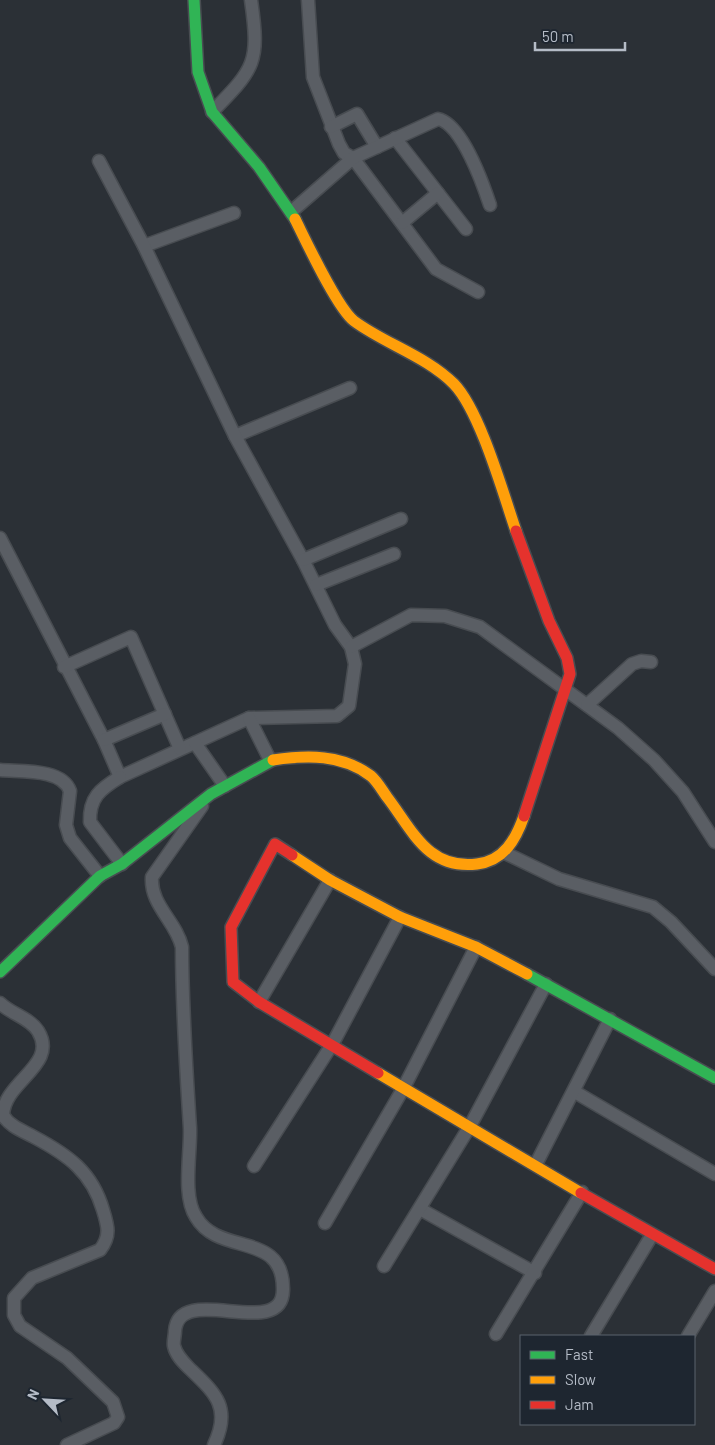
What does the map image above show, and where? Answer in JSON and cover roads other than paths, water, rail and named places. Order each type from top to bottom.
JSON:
[{"type":"street","points":[[0,972],[100,876],[122,864],[211,794],[270,760],[298,756],[333,758],[353,765],[372,777],[428,852],[442,861],[462,866],[487,863],[505,853],[521,825],[570,674],[567,658],[549,621],[483,438],[466,401],[454,384],[436,369],[352,320],[332,290],[291,212],[258,167],[212,112],[202,90],[198,72],[194,0]]},
{"type":"street","points":[[212,112],[244,80],[254,59],[255,27],[251,0]]},
{"type":"street","points":[[308,0],[312,77],[338,144],[344,152],[353,158],[436,269],[478,292]]},
{"type":"street","points":[[331,128],[357,114],[377,147]]},
{"type":"street","points":[[291,212],[353,158],[438,119],[447,123],[476,164],[490,205]]},
{"type":"street","points":[[395,138],[466,229]]},
{"type":"street","points":[[99,161],[144,246],[235,436],[303,560],[335,625],[351,647],[355,664],[350,706],[344,713],[338,716],[249,718],[120,777],[94,796],[90,812],[90,822],[122,864]]},
{"type":"street","points":[[402,223],[438,193]]},
{"type":"street","points":[[144,246],[234,213]]},
{"type":"street","points":[[235,436],[350,388]]},
{"type":"street","points":[[303,560],[401,519]]},
{"type":"street","points":[[0,538],[64,667],[104,740],[120,777]]},
{"type":"street","points":[[316,585],[394,554]]},
{"type":"street","points":[[351,647],[411,615],[445,616],[480,627],[618,728],[672,779],[683,792],[715,842]]},
{"type":"street","points":[[64,667],[131,637],[180,749]]},
{"type":"street","points":[[587,705],[632,664],[641,661],[651,662]]},
{"type":"street","points":[[104,740],[165,714]]},
{"type":"street","points":[[249,718],[270,760]]},
{"type":"street","points":[[195,743],[225,786]]},
{"type":"street","points":[[0,770],[55,776],[68,787],[70,792],[66,825],[70,838],[100,876]]},
{"type":"street","points":[[211,794],[152,877],[151,888],[154,897],[178,934],[182,947],[186,1084],[190,1128],[190,1200],[195,1217],[211,1234],[226,1240],[262,1249],[274,1258],[283,1288],[282,1298],[276,1307],[267,1312],[204,1310],[187,1314],[176,1327],[174,1346],[181,1360],[214,1390],[218,1400],[221,1417],[219,1434],[214,1445]]},
{"type":"street","points":[[153,838],[167,854]]},
{"type":"street","points":[[715,1078],[476,947],[400,917],[330,880],[275,844],[231,927],[233,982],[259,1002],[333,1044],[403,1089],[536,1164],[652,1235],[715,1269]]},
{"type":"street","points":[[505,853],[560,879],[653,908],[671,922],[715,969]]},
{"type":"street","points":[[259,1002],[330,880]]},
{"type":"street","points":[[254,1166],[333,1044],[400,917]]},
{"type":"street","points":[[325,1223],[403,1089],[476,947]]},
{"type":"street","points":[[384,1266],[470,1126],[546,984]]},
{"type":"street","points":[[0,1003],[10,1012],[33,1025],[38,1031],[42,1045],[40,1061],[8,1095],[3,1115],[6,1120],[16,1127],[47,1144],[77,1164],[88,1178],[97,1195],[108,1225],[106,1242],[100,1250],[32,1278],[14,1298],[14,1316],[20,1326],[67,1358],[113,1402],[118,1410],[118,1417],[114,1423],[67,1445]]},
{"type":"street","points":[[536,1164],[575,1092],[610,1019]]},
{"type":"street","points":[[575,1092],[715,1174]]},
{"type":"street","points":[[496,1334],[535,1273],[582,1192]]},
{"type":"street","points":[[420,1209],[535,1273]]},
{"type":"street","points":[[592,1335],[652,1235]]},
{"type":"street","points":[[689,1335],[715,1291]]}]
